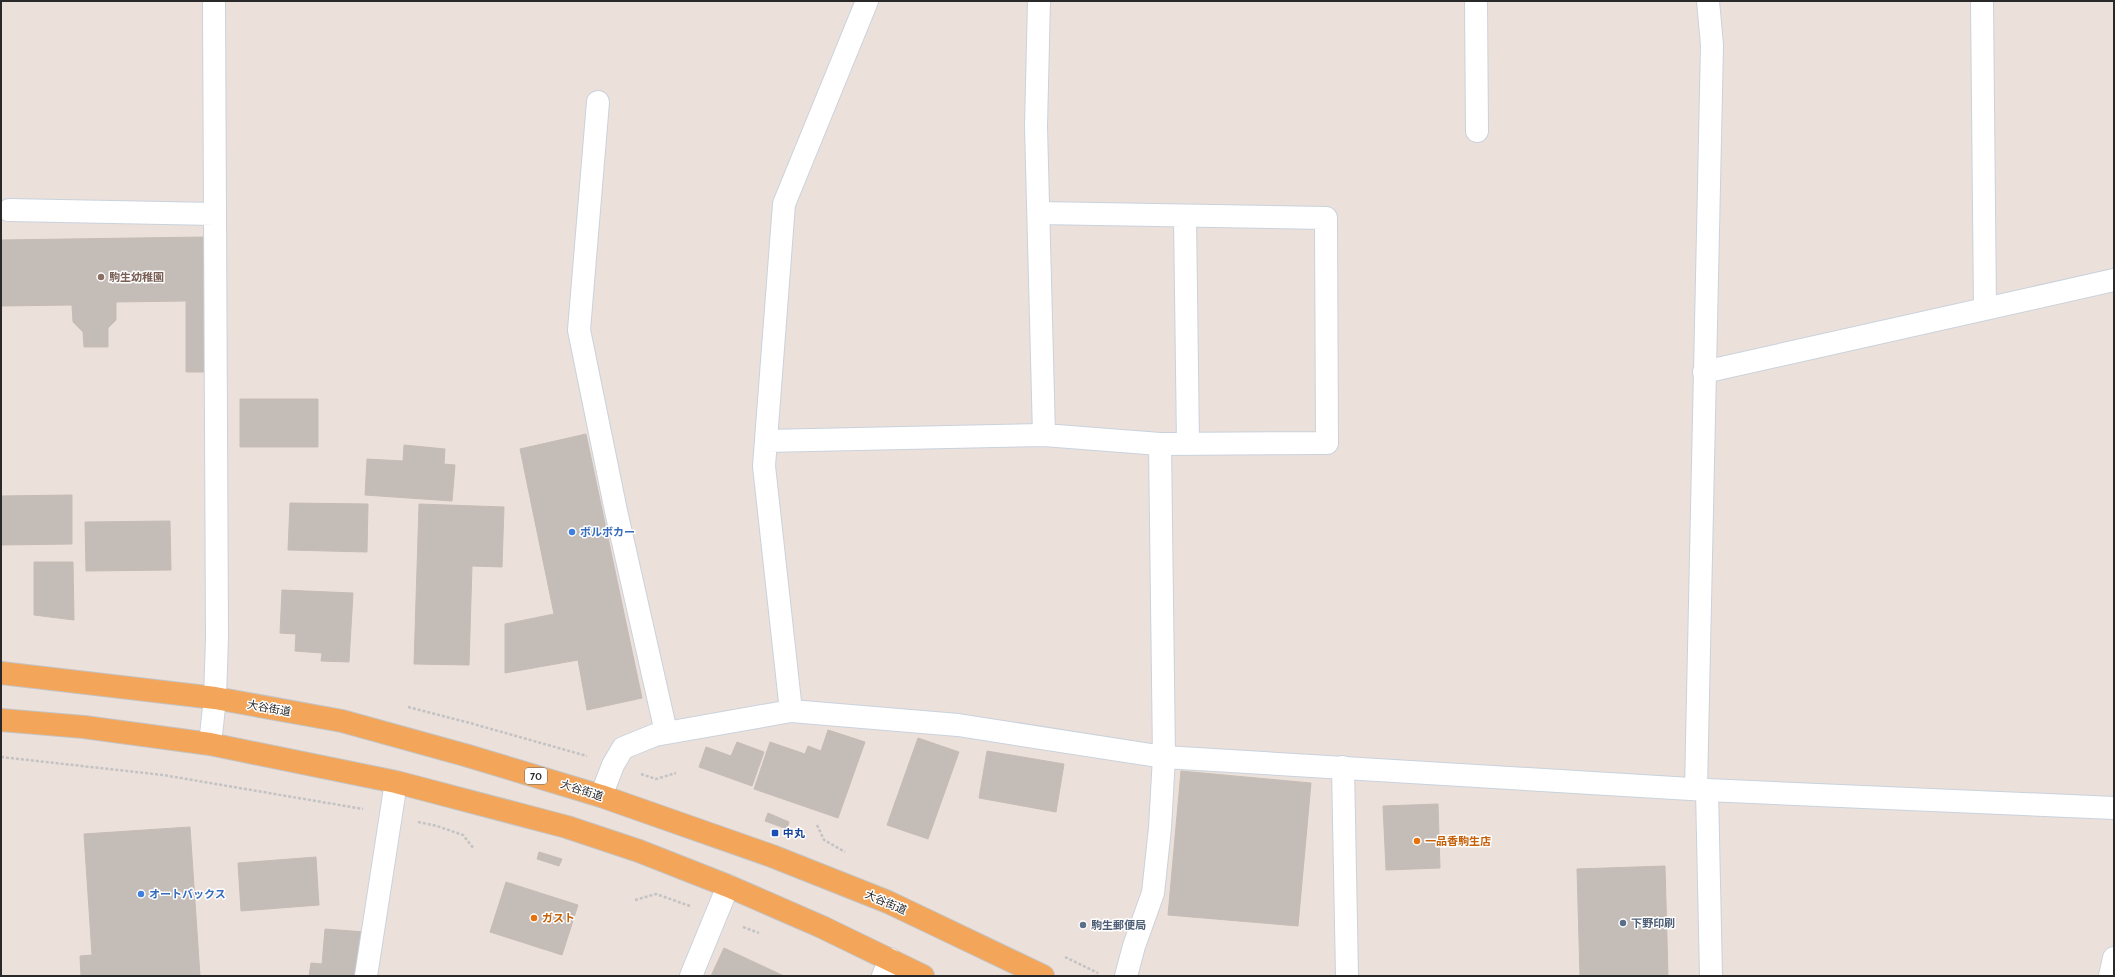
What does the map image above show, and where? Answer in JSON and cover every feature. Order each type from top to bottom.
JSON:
[{"type":"main road","name":"大谷街道","points":[[1,673],[215,698],[342,721],[465,755],[601,796],[772,856],[888,902],[1043,976]]},
{"type":"main road","points":[[1,720],[84,727],[210,744],[396,782],[568,827],[639,851],[728,886],[822,927],[887,968],[923,976]]},
{"type":"street","points":[[210,744],[215,698],[217,638],[214,1]]},
{"type":"street","points":[[791,711],[764,466],[784,204],[867,1]]},
{"type":"street","points":[[1039,1],[1036,126],[1044,434]]},
{"type":"street","points":[[1476,1],[1477,131]]},
{"type":"street","points":[[1708,1],[1712,45],[1704,372],[1702,789],[1712,976]]},
{"type":"street","points":[[1982,1],[1985,309]]},
{"type":"street","points":[[598,102],[579,330],[616,511],[666,732]]},
{"type":"street","points":[[9,210],[215,214]]},
{"type":"street","points":[[766,441],[1044,434],[1160,444],[1327,443],[1326,218],[1039,213]]},
{"type":"street","points":[[1185,216],[1188,444]]},
{"type":"street","points":[[1704,372],[2114,280]]},
{"type":"street","points":[[1126,976],[1134,946],[1153,893],[1160,828],[1164,757],[1160,444]]},
{"type":"street","points":[[601,796],[613,765],[623,748],[666,732],[791,711],[958,725],[1164,757],[1343,766],[1702,789],[2114,808]]},
{"type":"street","points":[[1343,766],[1347,976]]},
{"type":"street","points":[[366,976],[396,782]]},
{"type":"street","points":[[691,976],[728,886]]},
{"type":"street","points":[[2110,976],[2114,958]]},
{"type":"path","points":[[1,757],[163,775],[363,810]]},
{"type":"path","points":[[656,779],[676,773]]},
{"type":"path","points":[[418,822],[463,836],[474,849]]},
{"type":"path","points":[[635,900],[656,894],[690,906]]},
{"type":"path","points":[[1076,962],[1103,976]]},
{"type":"building","points":[[204,237],[205,372],[186,372],[186,301],[116,302],[116,320],[108,328],[108,347],[84,347],[83,332],[73,322],[72,305],[1,306],[1,240]]},
{"type":"building","points":[[240,399],[318,399],[318,447],[240,447]]},
{"type":"building","name":"ボルボカー","points":[[586,434],[642,698],[587,710],[578,660],[505,673],[505,624],[554,614],[520,449]]},
{"type":"building","points":[[404,445],[445,449],[444,464],[455,465],[452,501],[365,495],[367,459],[403,461]]},
{"type":"building","points":[[72,495],[72,544],[1,545],[1,496]]},
{"type":"building","points":[[290,503],[368,504],[367,552],[288,550]]},
{"type":"building","points":[[419,504],[504,507],[502,567],[472,566],[469,665],[414,664]]},
{"type":"building","points":[[170,521],[171,570],[86,571],[85,522]]},
{"type":"building","points":[[34,562],[73,562],[74,620],[34,615]]},
{"type":"building","points":[[282,590],[353,593],[349,662],[321,661],[322,653],[295,651],[296,634],[280,633]]},
{"type":"building","points":[[828,730],[865,742],[838,818],[754,789],[770,742],[805,754],[808,746],[821,751]]},
{"type":"building","points":[[918,738],[959,752],[928,839],[887,825]]},
{"type":"building","points":[[737,742],[764,752],[752,786],[699,767],[706,747],[731,756]]},
{"type":"building","points":[[987,751],[1064,764],[1056,812],[979,798]]},
{"type":"building","points":[[1181,771],[1311,783],[1298,926],[1168,915]]},
{"type":"building","points":[[1438,804],[1440,868],[1386,870],[1383,806]]},
{"type":"building","points":[[768,813],[789,822],[787,829],[765,821]]},
{"type":"building","name":"オートバックス","points":[[190,827],[200,976],[81,976],[80,956],[92,955],[84,834]]},
{"type":"building","points":[[539,852],[562,859],[559,866],[537,859]]},
{"type":"building","points":[[316,857],[319,905],[241,911],[238,863]]},
{"type":"building","name":"下野印刷","points":[[1665,866],[1668,976],[1580,976],[1577,869]]},
{"type":"building","name":"ガスト","points":[[506,882],[578,905],[562,955],[490,932]]},
{"type":"building","points":[[325,929],[365,932],[361,976],[309,976],[311,963],[322,964]]},
{"type":"building","points":[[724,948],[784,976],[711,976]]},
{"type":"place","name":"駒生幼稚園","points":[[101,277]]},
{"type":"place","name":"ボルボカー","points":[[572,532]]},
{"type":"place","name":"中丸","points":[[775,833]]},
{"type":"place","name":"一品香駒生店","points":[[1417,841]]},
{"type":"place","name":"オートバックス","points":[[141,894]]},
{"type":"place","name":"ガスト","points":[[534,918]]},
{"type":"place","name":"下野印刷","points":[[1623,923]]},
{"type":"place","name":"駒生郵便局","points":[[1083,925]]}]
